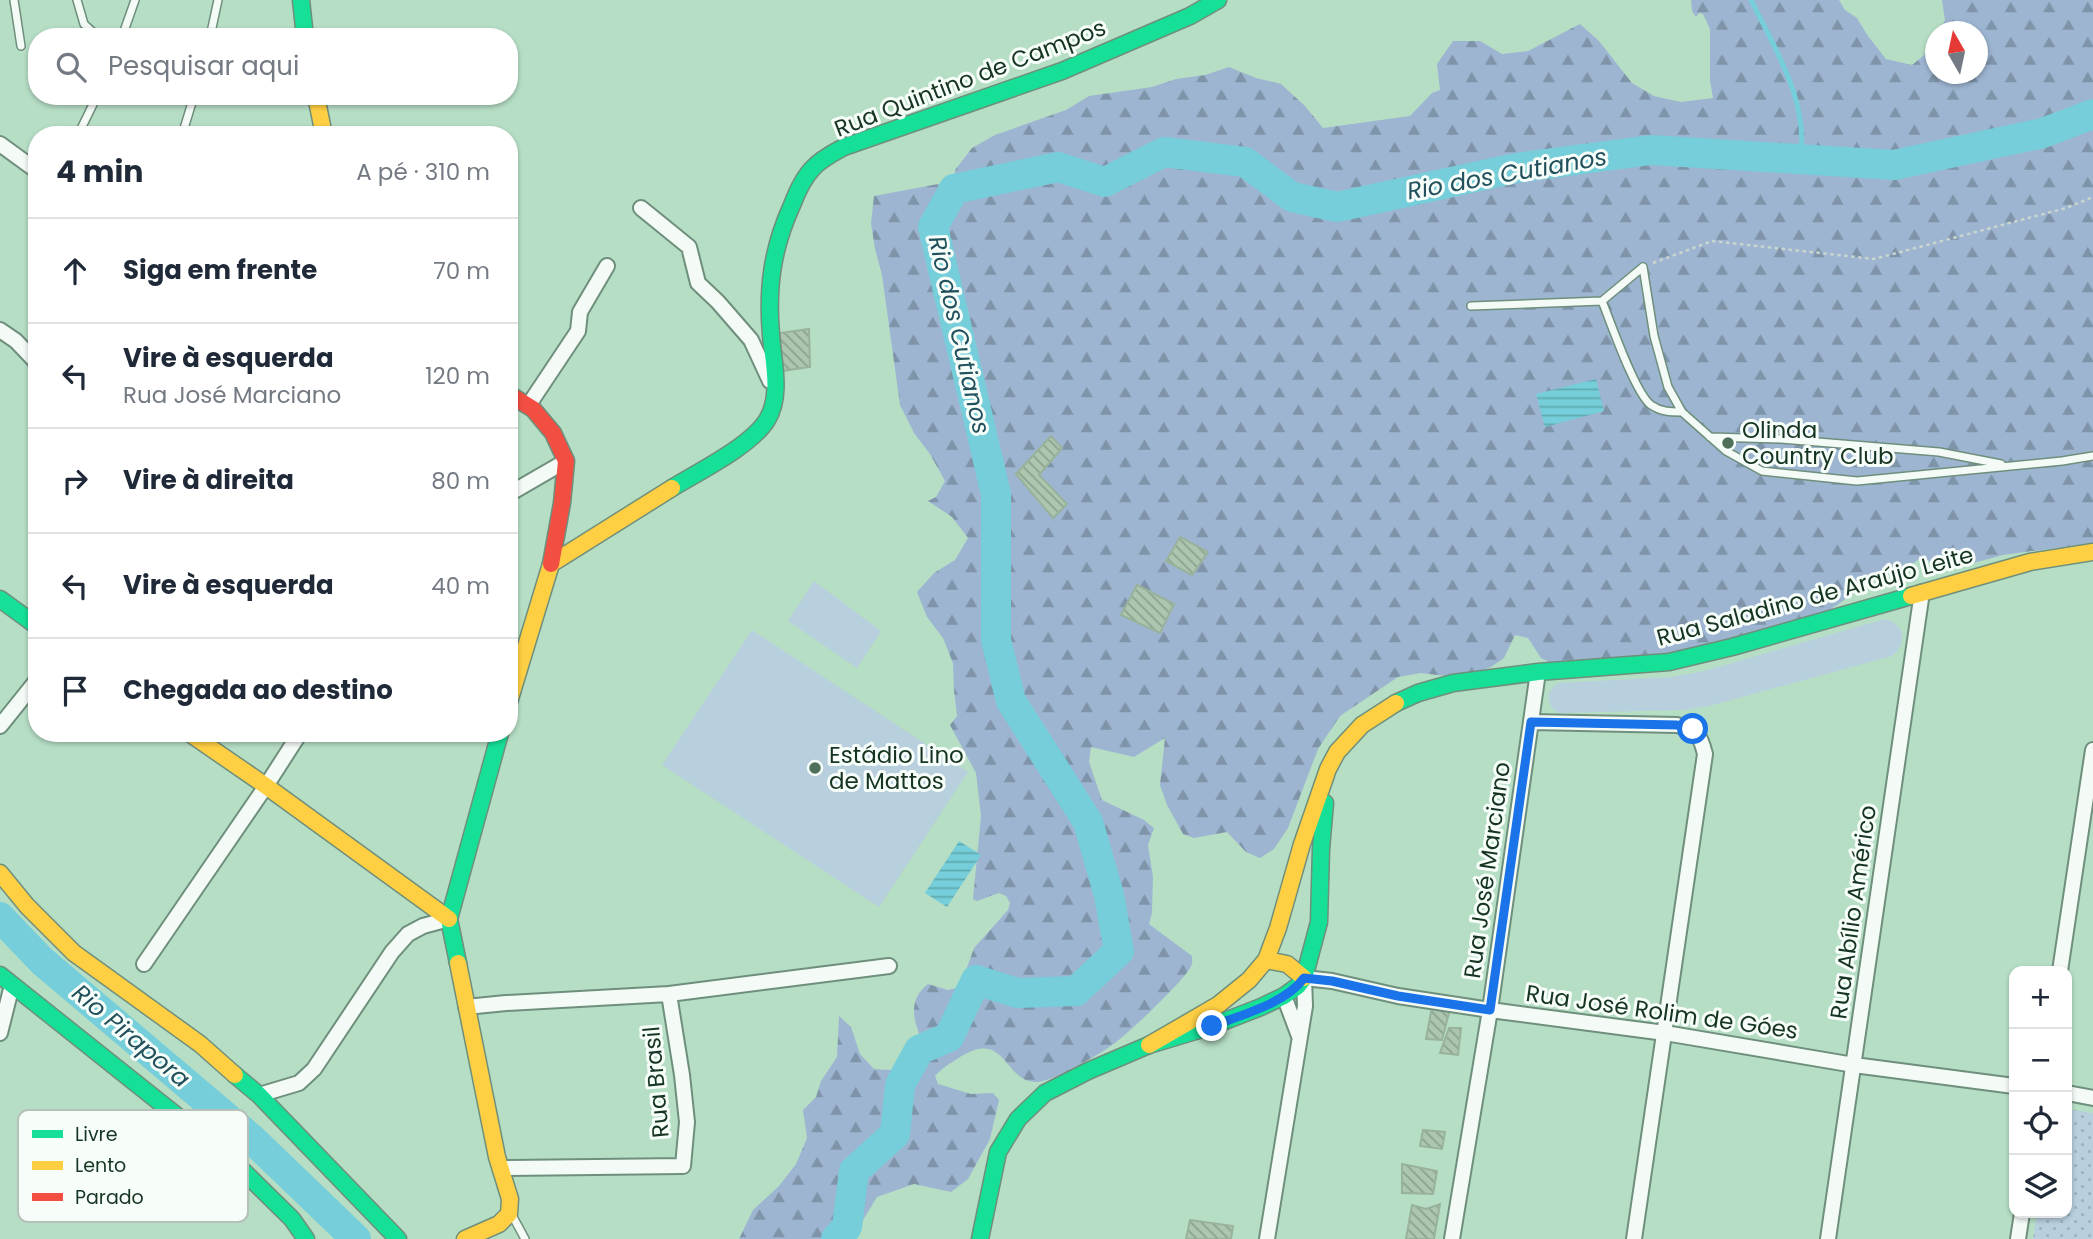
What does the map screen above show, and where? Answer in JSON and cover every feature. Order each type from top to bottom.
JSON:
[{"type":"main road","points":[[301,0],[304,28]]},
{"type":"main road","name":"Rua Quintino de Campos","points":[[551,564],[739,446],[763,427],[770,416],[775,398],[769,291],[771,267],[792,207],[810,171],[817,164],[844,147],[1062,71],[1190,16],[1218,0]]},
{"type":"main road","points":[[318,105],[322,126]]},
{"type":"main road","points":[[518,400],[533,409],[553,433],[566,461],[551,564],[518,672]]},
{"type":"main road","name":"Rua Saladino de Araújo Leite","points":[[1149,1045],[1218,1005],[1263,965],[1278,928],[1302,844],[1328,769],[1337,752],[1362,725],[1389,706],[1418,693],[1453,683],[1538,672],[1669,662],[1732,647],[2030,562],[2093,552]]},
{"type":"main road","points":[[0,599],[28,619]]},
{"type":"main road","points":[[202,742],[449,919]]},
{"type":"main road","points":[[465,1239],[499,1224],[509,1211],[510,1199],[497,1157],[449,919],[498,742]]},
{"type":"main road","name":"Rua Saladino de Araújo Leite","points":[[980,1239],[998,1152],[1018,1119],[1045,1093],[1088,1070],[1149,1045],[1212,1026],[1284,996],[1304,978],[1319,922],[1321,849],[1328,769]]},
{"type":"main road","points":[[0,873],[27,906],[74,953],[200,1044],[259,1095],[398,1239]]},
{"type":"main road","points":[[1284,996],[1266,987],[1263,965],[1287,964],[1304,978]]},
{"type":"main road","points":[[6,980],[169,1110]]},
{"type":"main road","points":[[248,1176],[292,1219],[306,1239]]},
{"type":"street","points":[[0,144],[28,164]]},
{"type":"street","points":[[641,208],[689,247],[698,283],[751,340],[768,374],[775,398]]},
{"type":"street","points":[[528,406],[578,331],[580,312],[607,266]]},
{"type":"street","points":[[0,330],[28,354]]},
{"type":"street","points":[[518,489],[566,461]]},
{"type":"street","name":"Rua Abílio Américo","points":[[1828,1239],[1922,592]]},
{"type":"street","name":"Rua José Marciano","points":[[1452,1239],[1490,1010],[1538,672]]},
{"type":"street","points":[[0,726],[28,691]]},
{"type":"street","points":[[1531,722],[1677,725],[1693,729],[1701,740],[1704,754],[1634,1239]]},
{"type":"street","points":[[144,964],[294,742]]},
{"type":"street","points":[[2061,966],[2093,750]]},
{"type":"street","points":[[259,1095],[299,1083],[307,1076],[408,934],[423,926],[449,919]]},
{"type":"street","points":[[466,1007],[669,995],[889,965]]},
{"type":"street","points":[[1267,1239],[1305,1006],[1304,978]]},
{"type":"street","name":"Rua José Rolim de Góes","points":[[1304,978],[1332,981],[1398,996],[1665,1033],[1854,1065],[2009,1085]]},
{"type":"street","points":[[0,1033],[6,980]]},
{"type":"street","name":"Rua Brasil","points":[[502,1168],[683,1166],[687,1122],[669,995]]},
{"type":"street","points":[[1284,996],[1300,1037]]},
{"type":"street","points":[[2072,1095],[2093,1098]]},
{"type":"street","points":[[2018,1239],[2021,1218]]},
{"type":"lane","points":[[14,0],[21,46]]},
{"type":"lane","points":[[77,0],[84,24],[88,28]]},
{"type":"lane","points":[[125,28],[135,0]]},
{"type":"lane","points":[[212,28],[218,0]]},
{"type":"lane","points":[[82,126],[93,105]]},
{"type":"lane","points":[[185,126],[191,105]]},
{"type":"lane","points":[[1471,306],[1602,301],[1643,267]]},
{"type":"lane","points":[[1643,267],[1654,336],[1668,387],[1682,412],[1726,451],[1762,471],[1857,481],[2093,456]]},
{"type":"lane","points":[[1602,301],[1639,391],[1650,404],[1665,412],[1682,412]]},
{"type":"lane","points":[[1709,436],[1939,452],[2009,465]]},
{"type":"lane","points":[[509,1211],[525,1239]]},
{"type":"path","points":[[1643,267],[1712,241],[1874,259],[2066,208],[2093,197]]},
{"type":"shaded area","points":[[1596,379],[1604,411],[1545,427],[1536,394]]},
{"type":"shaded area","points":[[814,581],[881,631],[857,668],[788,621]]},
{"type":"shaded area","points":[[1885,619],[1897,625],[1902,634],[1900,645],[1892,656],[1709,706],[1683,710],[1560,713],[1549,703],[1551,690],[1559,683],[1672,677],[1704,671]]},
{"type":"shaded area","name":"Estádio Lino de Mattos","points":[[752,630],[968,772],[879,907],[662,765]]},
{"type":"shaded area","points":[[959,841],[981,855],[947,907],[925,893]]},
{"type":"shaded area","points":[[2072,1110],[2093,1113],[2093,1239],[2033,1239],[2036,1218],[2072,1218]]},
{"type":"green space","points":[[1691,0],[1839,0],[1845,10],[1857,18],[1886,59],[1912,65],[1925,54],[1925,84],[1988,84],[1988,21],[1945,21],[1942,0],[2093,0],[2093,543],[2003,555],[1955,568],[1940,567],[1922,557],[1909,566],[1888,570],[1831,609],[1774,640],[1562,669],[1541,658],[1528,638],[1515,635],[1504,658],[1491,667],[1462,678],[1421,673],[1398,677],[1340,716],[1318,749],[1288,828],[1274,849],[1260,858],[1246,852],[1227,832],[1194,838],[1183,834],[1167,805],[1160,785],[1165,738],[1134,757],[1091,747],[1089,762],[1102,800],[1144,820],[1154,828],[1148,845],[1153,877],[1149,924],[1192,956],[1192,964],[1187,972],[1155,1007],[1119,1040],[1053,1078],[1036,1082],[1025,1080],[996,1052],[987,1049],[975,1050],[960,1057],[938,1073],[935,1076],[938,1084],[971,1094],[993,1093],[999,1100],[990,1139],[968,1179],[951,1192],[914,1184],[877,1197],[860,1225],[841,1239],[739,1239],[753,1210],[779,1186],[796,1164],[807,1138],[803,1110],[816,1097],[821,1081],[837,1057],[839,1016],[851,1027],[860,1054],[874,1069],[898,1070],[910,1065],[925,1047],[915,1022],[916,998],[928,984],[948,990],[960,987],[974,948],[1008,910],[1010,903],[1006,896],[999,893],[977,901],[973,899],[981,816],[976,773],[950,725],[957,716],[953,663],[943,638],[927,617],[917,592],[934,573],[955,560],[968,538],[952,517],[928,501],[936,497],[945,481],[914,433],[900,405],[882,275],[871,223],[874,196],[954,181],[955,170],[972,148],[995,135],[1066,110],[1089,96],[1152,87],[1229,67],[1281,84],[1305,106],[1323,128],[1410,116],[1432,93],[1440,90],[1437,64],[1453,41],[1480,41],[1502,54],[1528,51],[1580,24],[1599,41],[1632,83],[1654,96],[1681,102],[1713,98],[1710,81],[1710,29],[1703,14],[1699,13],[1696,17],[1692,11]]},
{"type":"building","points":[[809,329],[810,367],[782,371],[780,333]]},
{"type":"building","points":[[1051,436],[1062,448],[1039,475],[1067,504],[1053,518],[1016,474]]},
{"type":"building","points":[[1180,537],[1208,552],[1192,575],[1166,561]]},
{"type":"building","points":[[1137,585],[1174,604],[1160,633],[1121,615]]},
{"type":"building","points":[[1432,1007],[1450,1009],[1442,1040],[1426,1039]]},
{"type":"building","points":[[1449,1028],[1461,1028],[1458,1055],[1440,1053]]},
{"type":"building","points":[[1423,1130],[1445,1132],[1442,1149],[1420,1146]]},
{"type":"building","points":[[1402,1164],[1437,1171],[1433,1194],[1402,1193]]},
{"type":"building","points":[[1440,1204],[1434,1239],[1406,1239],[1412,1205],[1426,1209]]},
{"type":"building","points":[[1190,1220],[1233,1226],[1231,1239],[1186,1239]]},
{"type":"waterway","points":[[1751,0],[1780,57],[1795,97],[1802,139],[1800,160]]},
{"type":"waterway","name":"Rio dos Cutianos","points":[[836,1239],[847,1227],[854,1171],[895,1134],[900,1085],[919,1050],[949,1037],[976,980],[1017,993],[1076,991],[1119,951],[1109,895],[1088,822],[1011,701],[996,640],[996,494],[933,227],[954,189],[1058,167],[1105,182],[1164,152],[1245,162],[1292,197],[1337,207],[1516,168],[1651,150],[1894,165],[2043,133],[2093,114]]},
{"type":"waterway","name":"Rio Pirapora","points":[[0,917],[42,961],[218,1110]]},
{"type":"waterway","name":"Rio Pirapora","points":[[248,1136],[356,1239]]},
{"type":"traffic: fast","points":[[301,0],[304,28]]},
{"type":"traffic: fast","points":[[672,488],[749,439],[772,411],[775,390],[770,318],[772,269],[785,221],[801,185],[816,165],[844,147],[1062,71],[1190,16],[1218,0]]},
{"type":"traffic: fast","points":[[1396,703],[1418,693],[1453,683],[1538,672],[1669,662],[1732,647],[1911,596]]},
{"type":"traffic: fast","points":[[0,599],[28,619]]},
{"type":"traffic: fast","points":[[458,963],[449,919],[498,742]]},
{"type":"traffic: fast","points":[[980,1239],[998,1152],[1018,1119],[1045,1093],[1149,1045],[1212,1026],[1261,1007],[1298,986],[1304,978],[1319,922],[1325,803]]},
{"type":"traffic: fast","points":[[0,975],[169,1110]]},
{"type":"traffic: fast","points":[[235,1075],[259,1095],[398,1239]]},
{"type":"traffic: fast","points":[[248,1176],[292,1219],[306,1239]]},
{"type":"traffic: slow","points":[[318,105],[322,126]]},
{"type":"traffic: slow","points":[[518,672],[551,564],[672,488]]},
{"type":"traffic: slow","points":[[1911,596],[2030,562],[2093,552]]},
{"type":"traffic: slow","points":[[1149,1045],[1218,1005],[1249,980],[1266,960],[1328,769],[1337,752],[1362,725],[1396,703]]},
{"type":"traffic: slow","points":[[202,742],[449,919]]},
{"type":"traffic: slow","points":[[0,873],[27,906],[74,953],[200,1044],[235,1075]]},
{"type":"traffic: slow","points":[[1266,960],[1287,964],[1304,978]]},
{"type":"traffic: slow","points":[[458,963],[497,1157],[510,1199],[509,1214],[499,1224],[465,1239]]},
{"type":"traffic: jam","points":[[518,400],[533,409],[553,433],[566,461],[551,564]]},
{"type":"place","name":"Olinda Country Club","points":[[1728,443]]},
{"type":"place","name":"Estádio Lino de Mattos","points":[[815,768]]},
{"type":"route","points":[[1212,1026],[1284,996],[1304,978],[1490,1010],[1531,722],[1677,725],[1693,729]]}]
